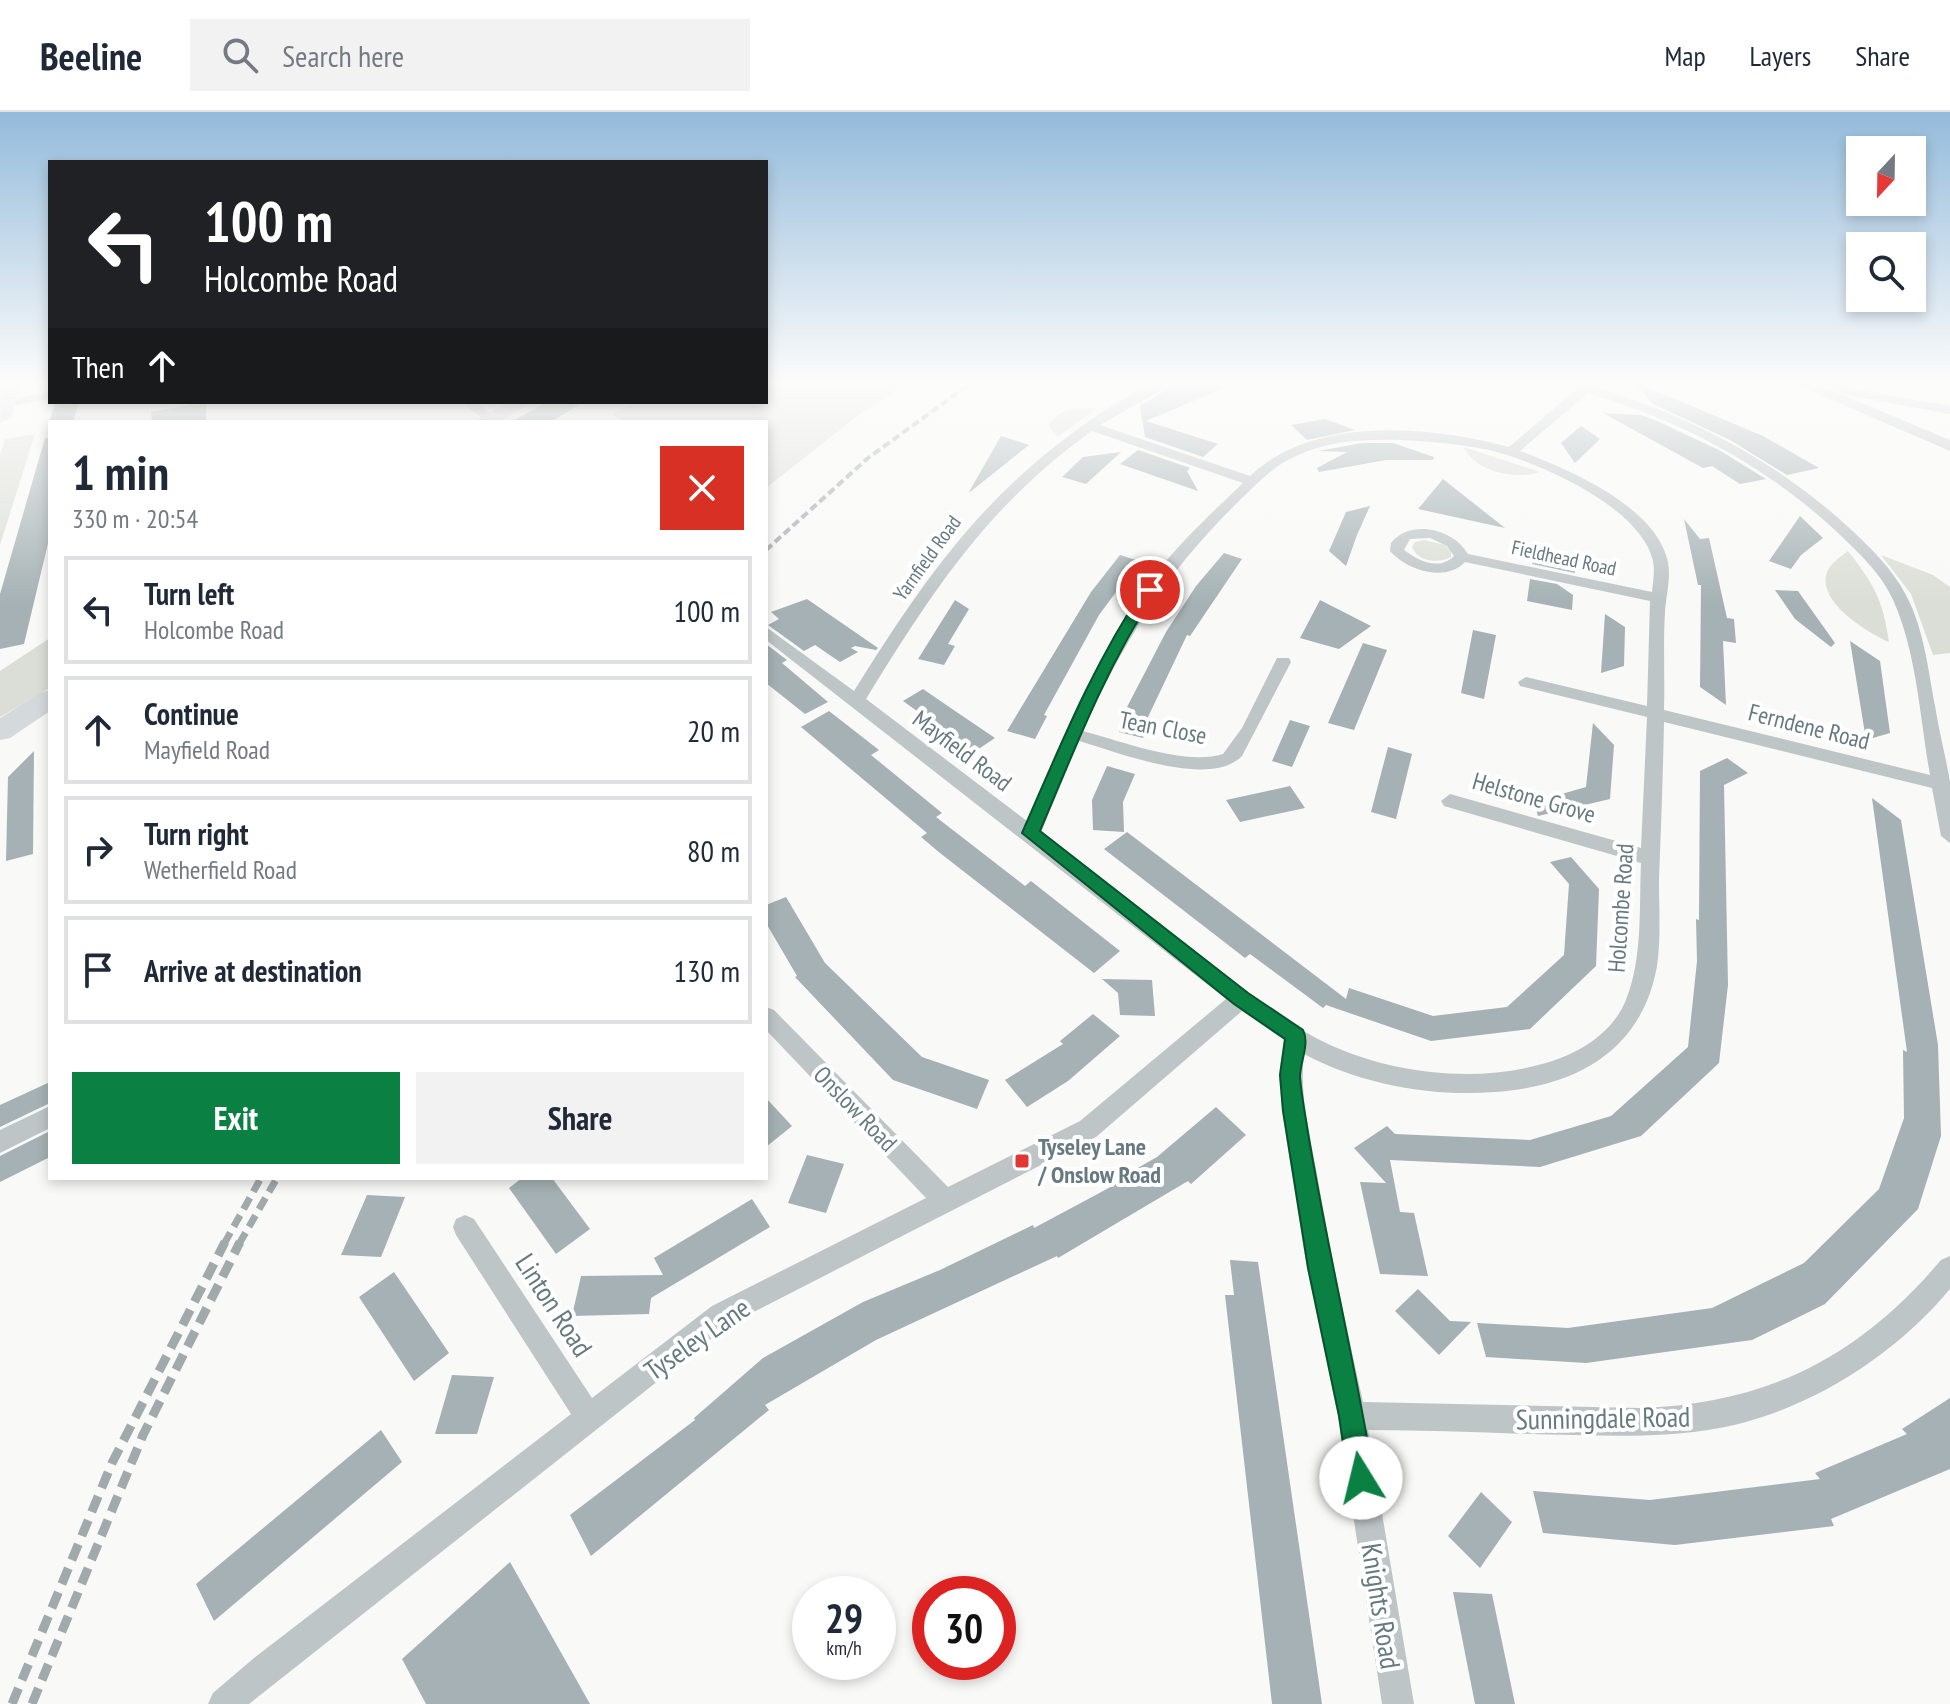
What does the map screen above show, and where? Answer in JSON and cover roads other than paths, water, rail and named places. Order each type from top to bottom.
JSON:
[{"type":"main road","points":[[8,724],[48,700]]},
{"type":"street","name":"Yarnfield Road","points":[[856,701],[930,583],[967,535],[1013,485],[1051,455]]},
{"type":"street","points":[[1175,455],[1253,482]]},
{"type":"street","name":"Holcombe Road","points":[[1031,833],[1101,671],[1139,605],[1192,540],[1276,461],[1290,455]]},
{"type":"street","name":"Holcombe Road","points":[[1241,999],[1320,1051],[1401,1077],[1454,1085],[1504,1083],[1562,1068],[1605,1044],[1633,1011],[1647,963],[1657,714],[1657,598],[1662,561],[1653,543],[1615,505],[1583,485],[1518,455]]},
{"type":"street","points":[[1746,455],[1821,508],[1872,558],[1893,586],[1918,656],[1945,785],[1950,836]]},
{"type":"street","name":"Fieldhead Road","points":[[1462,557],[1657,598]]},
{"type":"street","name":"Mayfield Road","points":[[768,634],[1031,833],[1241,999]]},
{"type":"street","name":"Tean Close","points":[[1073,734],[1186,762],[1218,762],[1230,757],[1245,735],[1283,662]]},
{"type":"street","name":"Ferndene Road","points":[[1526,682],[1945,785]]},
{"type":"street","name":"Helstone Grove","points":[[1450,801],[1650,858]]},
{"type":"street","name":"Tyseley Lane","points":[[224,1704],[721,1315],[1088,1129],[1241,999]]},
{"type":"street","name":"Onslow Road","points":[[768,1018],[945,1201]]},
{"type":"street","name":"Knights Road","points":[[1296,1036],[1290,1075],[1294,1111],[1320,1268],[1352,1416],[1398,1704]]},
{"type":"street","points":[[0,1142],[48,1117]]},
{"type":"street","name":"Linton Road","points":[[465,1227],[589,1418]]},
{"type":"street","name":"Sunningdale Road","points":[[1352,1416],[1648,1423],[1751,1407],[1796,1388],[1865,1349],[1901,1323],[1931,1294],[1950,1269]]},
{"type":"railway","points":[[768,548],[872,455]]},
{"type":"railway","points":[[224,1244],[260,1180]]},
{"type":"railway","points":[[239,1244],[276,1180]]},
{"type":"railway","points":[[12,1704],[112,1463],[225,1242]]},
{"type":"railway","points":[[32,1704],[143,1435],[240,1242]]},
{"type":"place","name":"Tyseley Lane / Onslow Road","points":[[1022,1161]]}]
